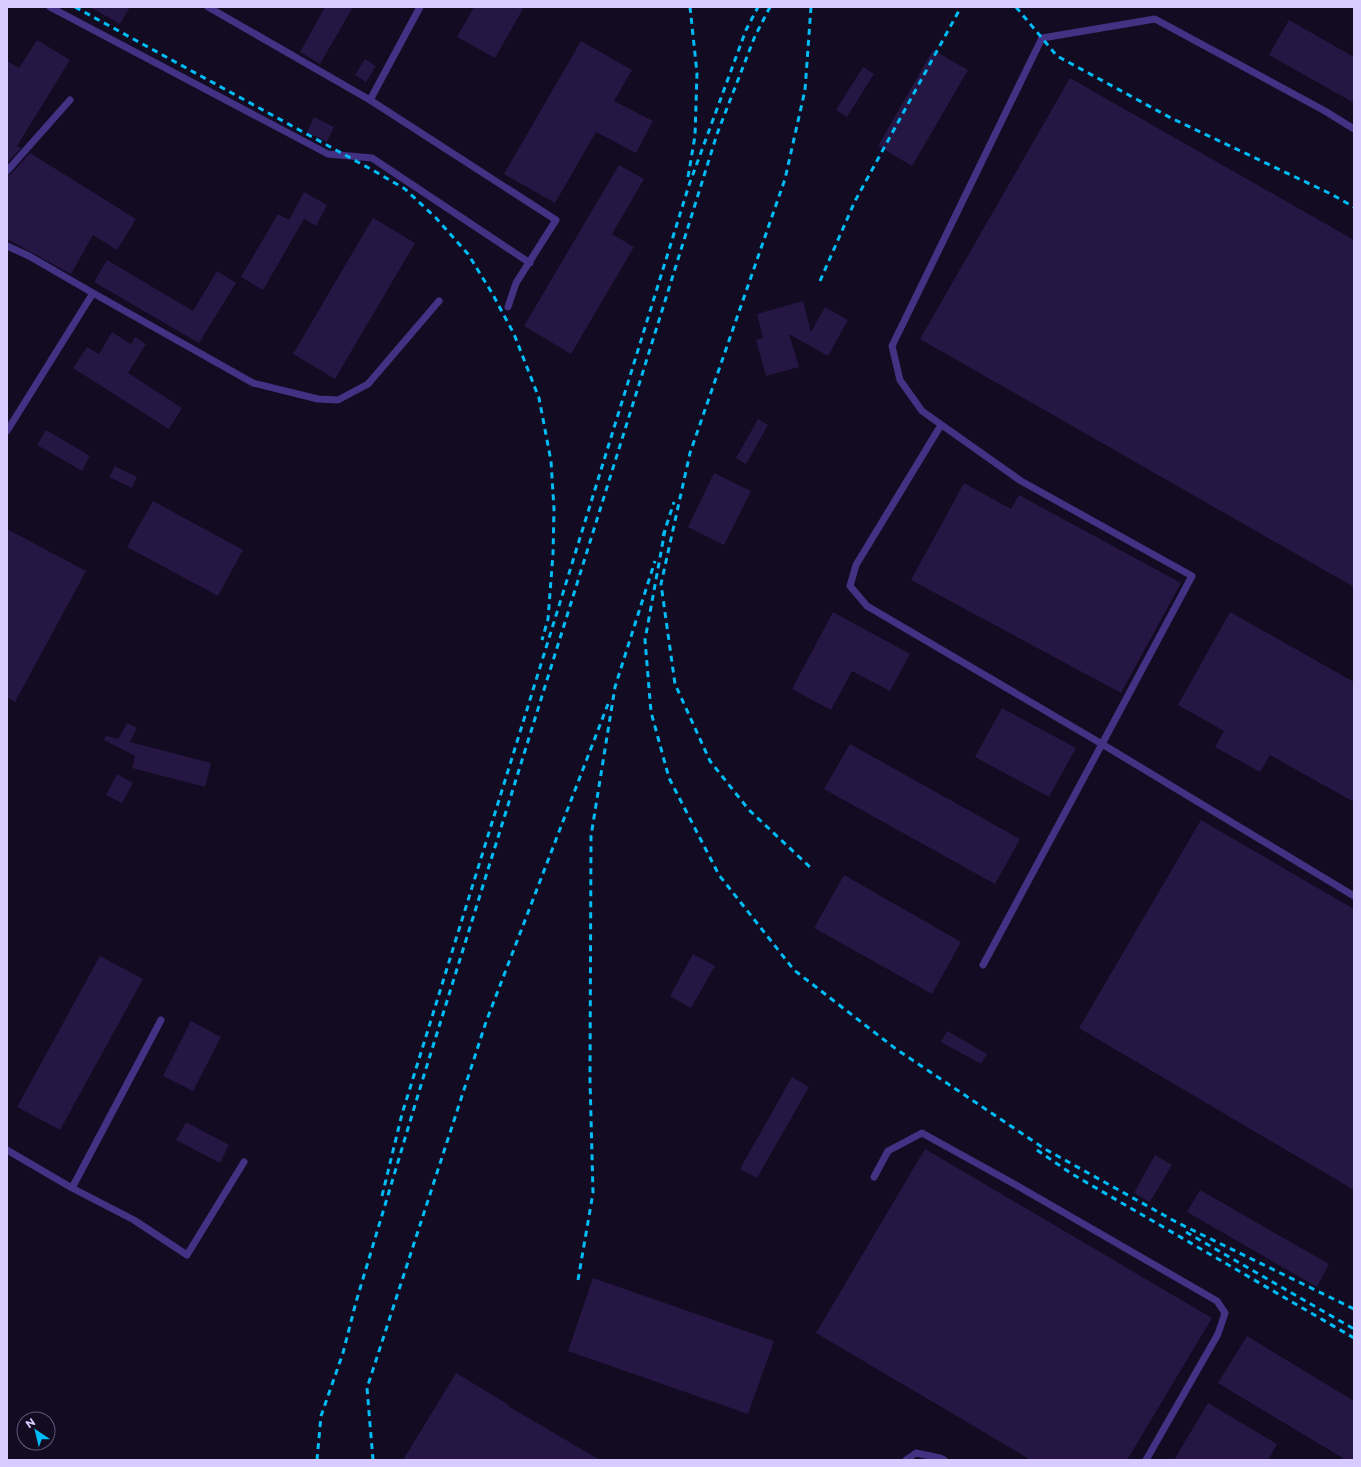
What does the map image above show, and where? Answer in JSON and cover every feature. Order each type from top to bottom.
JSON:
[{"type":"lane","points":[[50,7],[328,154],[372,158],[530,264]]},
{"type":"lane","points":[[208,7],[370,100],[556,220],[530,264],[516,283],[508,308]]},
{"type":"lane","points":[[370,100],[420,7]]},
{"type":"lane","points":[[983,965],[1192,576],[1021,481],[922,411],[900,380],[892,346],[1042,38],[1155,19],[1325,111],[1354,129]]},
{"type":"lane","points":[[7,171],[70,100]]},
{"type":"lane","points":[[7,246],[29,256],[253,383],[318,400],[338,400],[368,384],[439,300]]},
{"type":"lane","points":[[7,431],[93,293]]},
{"type":"lane","points":[[941,425],[856,565],[850,586],[867,606],[1102,744],[1354,896]]},
{"type":"lane","points":[[72,1188],[161,1020]]},
{"type":"lane","points":[[874,1177],[888,1151],[922,1133],[1016,1185],[1217,1301],[1225,1313],[1218,1334],[1146,1460]]},
{"type":"lane","points":[[7,1150],[72,1188],[134,1220],[187,1256],[244,1162]]},
{"type":"lane","points":[[906,1460],[916,1453],[944,1460]]},
{"type":"building","points":[[90,7],[130,7],[120,24]]},
{"type":"building","points":[[325,7],[353,7],[320,64],[300,52]]},
{"type":"building","points":[[474,7],[524,7],[495,58],[457,37]]},
{"type":"building","points":[[1289,20],[1354,57],[1354,103],[1269,55]]},
{"type":"building","points":[[37,40],[70,60],[17,146],[21,148],[7,163],[7,61],[19,68]]},
{"type":"building","points":[[581,41],[632,70],[614,101],[653,121],[636,153],[596,132],[555,203],[504,174]]},
{"type":"building","points":[[933,50],[968,70],[912,166],[878,146]]},
{"type":"building","points":[[365,59],[376,66],[366,82],[355,75]]},
{"type":"building","points":[[863,67],[874,74],[847,117],[836,110]]},
{"type":"building","points":[[1070,78],[1354,240],[1354,587],[920,339]]},
{"type":"building","points":[[314,117],[334,127],[327,142],[307,132]]},
{"type":"building","points":[[30,153],[136,219],[117,250],[93,235],[71,274],[7,239],[7,176],[11,174]]},
{"type":"building","points":[[619,165],[644,179],[612,234],[634,247],[571,354],[524,326]]},
{"type":"building","points":[[304,192],[327,205],[316,226],[304,219],[263,290],[241,277],[278,214],[289,220]]},
{"type":"building","points":[[373,218],[415,243],[335,379],[293,354]]},
{"type":"building","points":[[107,260],[193,311],[217,271],[236,283],[199,343],[94,282]]},
{"type":"building","points":[[803,301],[811,332],[825,307],[848,320],[828,356],[789,334],[799,367],[766,376],[756,340],[763,338],[757,314]]},
{"type":"building","points":[[112,332],[131,344],[135,337],[146,344],[128,373],[182,408],[169,429],[73,368],[87,347],[99,354]]},
{"type":"building","points":[[758,419],[768,425],[746,464],[736,458]]},
{"type":"building","points":[[46,430],[90,456],[82,471],[37,445]]},
{"type":"building","points":[[115,466],[137,477],[132,488],[109,477]]},
{"type":"building","points":[[714,473],[751,491],[724,545],[688,527]]},
{"type":"building","points":[[964,483],[1011,509],[1019,495],[1181,583],[1121,693],[911,580]]},
{"type":"building","points":[[153,501],[243,550],[218,596],[127,547]]},
{"type":"building","points":[[7,529],[86,571],[15,702],[7,697]]},
{"type":"building","points":[[833,612],[910,654],[890,691],[852,671],[831,710],[792,689]]},
{"type":"building","points":[[1230,612],[1354,682],[1354,802],[1270,755],[1260,772],[1215,747],[1224,731],[1178,705]]},
{"type":"building","points":[[1002,708],[1076,748],[1049,797],[975,757]]},
{"type":"building","points":[[127,723],[137,728],[130,742],[211,763],[205,787],[132,768],[135,756],[104,740],[106,736],[118,739]]},
{"type":"building","points":[[850,744],[1020,839],[995,884],[824,789]]},
{"type":"building","points":[[117,774],[133,783],[122,803],[106,795]]},
{"type":"building","points":[[1201,820],[1354,909],[1354,1190],[1079,1028]]},
{"type":"building","points":[[844,875],[961,942],[932,994],[814,928]]},
{"type":"building","points":[[693,954],[715,966],[691,1008],[670,996]]},
{"type":"building","points":[[100,956],[143,979],[60,1130],[17,1107]]},
{"type":"building","points":[[191,1021],[221,1037],[193,1091],[163,1076]]},
{"type":"building","points":[[947,1031],[987,1054],[981,1064],[941,1042]]},
{"type":"building","points":[[792,1077],[809,1087],[757,1178],[740,1169]]},
{"type":"building","points":[[186,1122],[229,1145],[220,1163],[176,1140]]},
{"type":"building","points":[[925,1149],[1212,1318],[1127,1460],[1031,1460],[816,1333]]},
{"type":"building","points":[[1155,1155],[1172,1165],[1150,1202],[1134,1193]]},
{"type":"building","points":[[1200,1190],[1329,1264],[1317,1287],[1187,1212]]},
{"type":"building","points":[[593,1278],[774,1341],[748,1414],[568,1351]]},
{"type":"building","points":[[1247,1336],[1354,1401],[1354,1460],[1346,1460],[1218,1383]]},
{"type":"building","points":[[456,1373],[509,1405],[508,1406],[600,1460],[403,1460]]},
{"type":"building","points":[[1208,1403],[1277,1444],[1268,1460],[1174,1460]]},
{"type":"railway","points":[[75,7],[405,189],[436,218],[468,254],[492,293],[514,334],[539,398],[551,461],[554,509],[553,554],[548,619],[542,640]]},
{"type":"railway","points":[[688,177],[695,136],[697,73],[690,7]]},
{"type":"railway","points":[[382,1196],[402,1114],[689,185],[746,30],[758,7]]},
{"type":"railway","points":[[317,1460],[321,1416],[343,1353],[356,1302],[424,1075],[717,134],[755,36],[770,7]]},
{"type":"railway","points":[[811,7],[805,90],[785,179],[690,453],[661,584],[675,684],[710,761],[749,810],[811,868]]},
{"type":"railway","points":[[820,281],[855,201],[961,7]]},
{"type":"railway","points":[[1016,7],[1057,56],[1171,118],[1331,194],[1354,207]]},
{"type":"railway","points":[[663,536],[674,502]]},
{"type":"railway","points":[[665,530],[645,640],[651,712],[669,778],[719,875],[794,970],[896,1049],[1045,1149],[1178,1223],[1354,1309]]},
{"type":"railway","points":[[578,1280],[593,1193],[590,1080],[591,836],[615,687],[655,561]]},
{"type":"railway","points":[[373,1460],[367,1388],[486,1022],[608,704]]},
{"type":"railway","points":[[1037,1150],[1072,1174],[1354,1338]]},
{"type":"railway","points":[[1186,1232],[1354,1329]]}]
